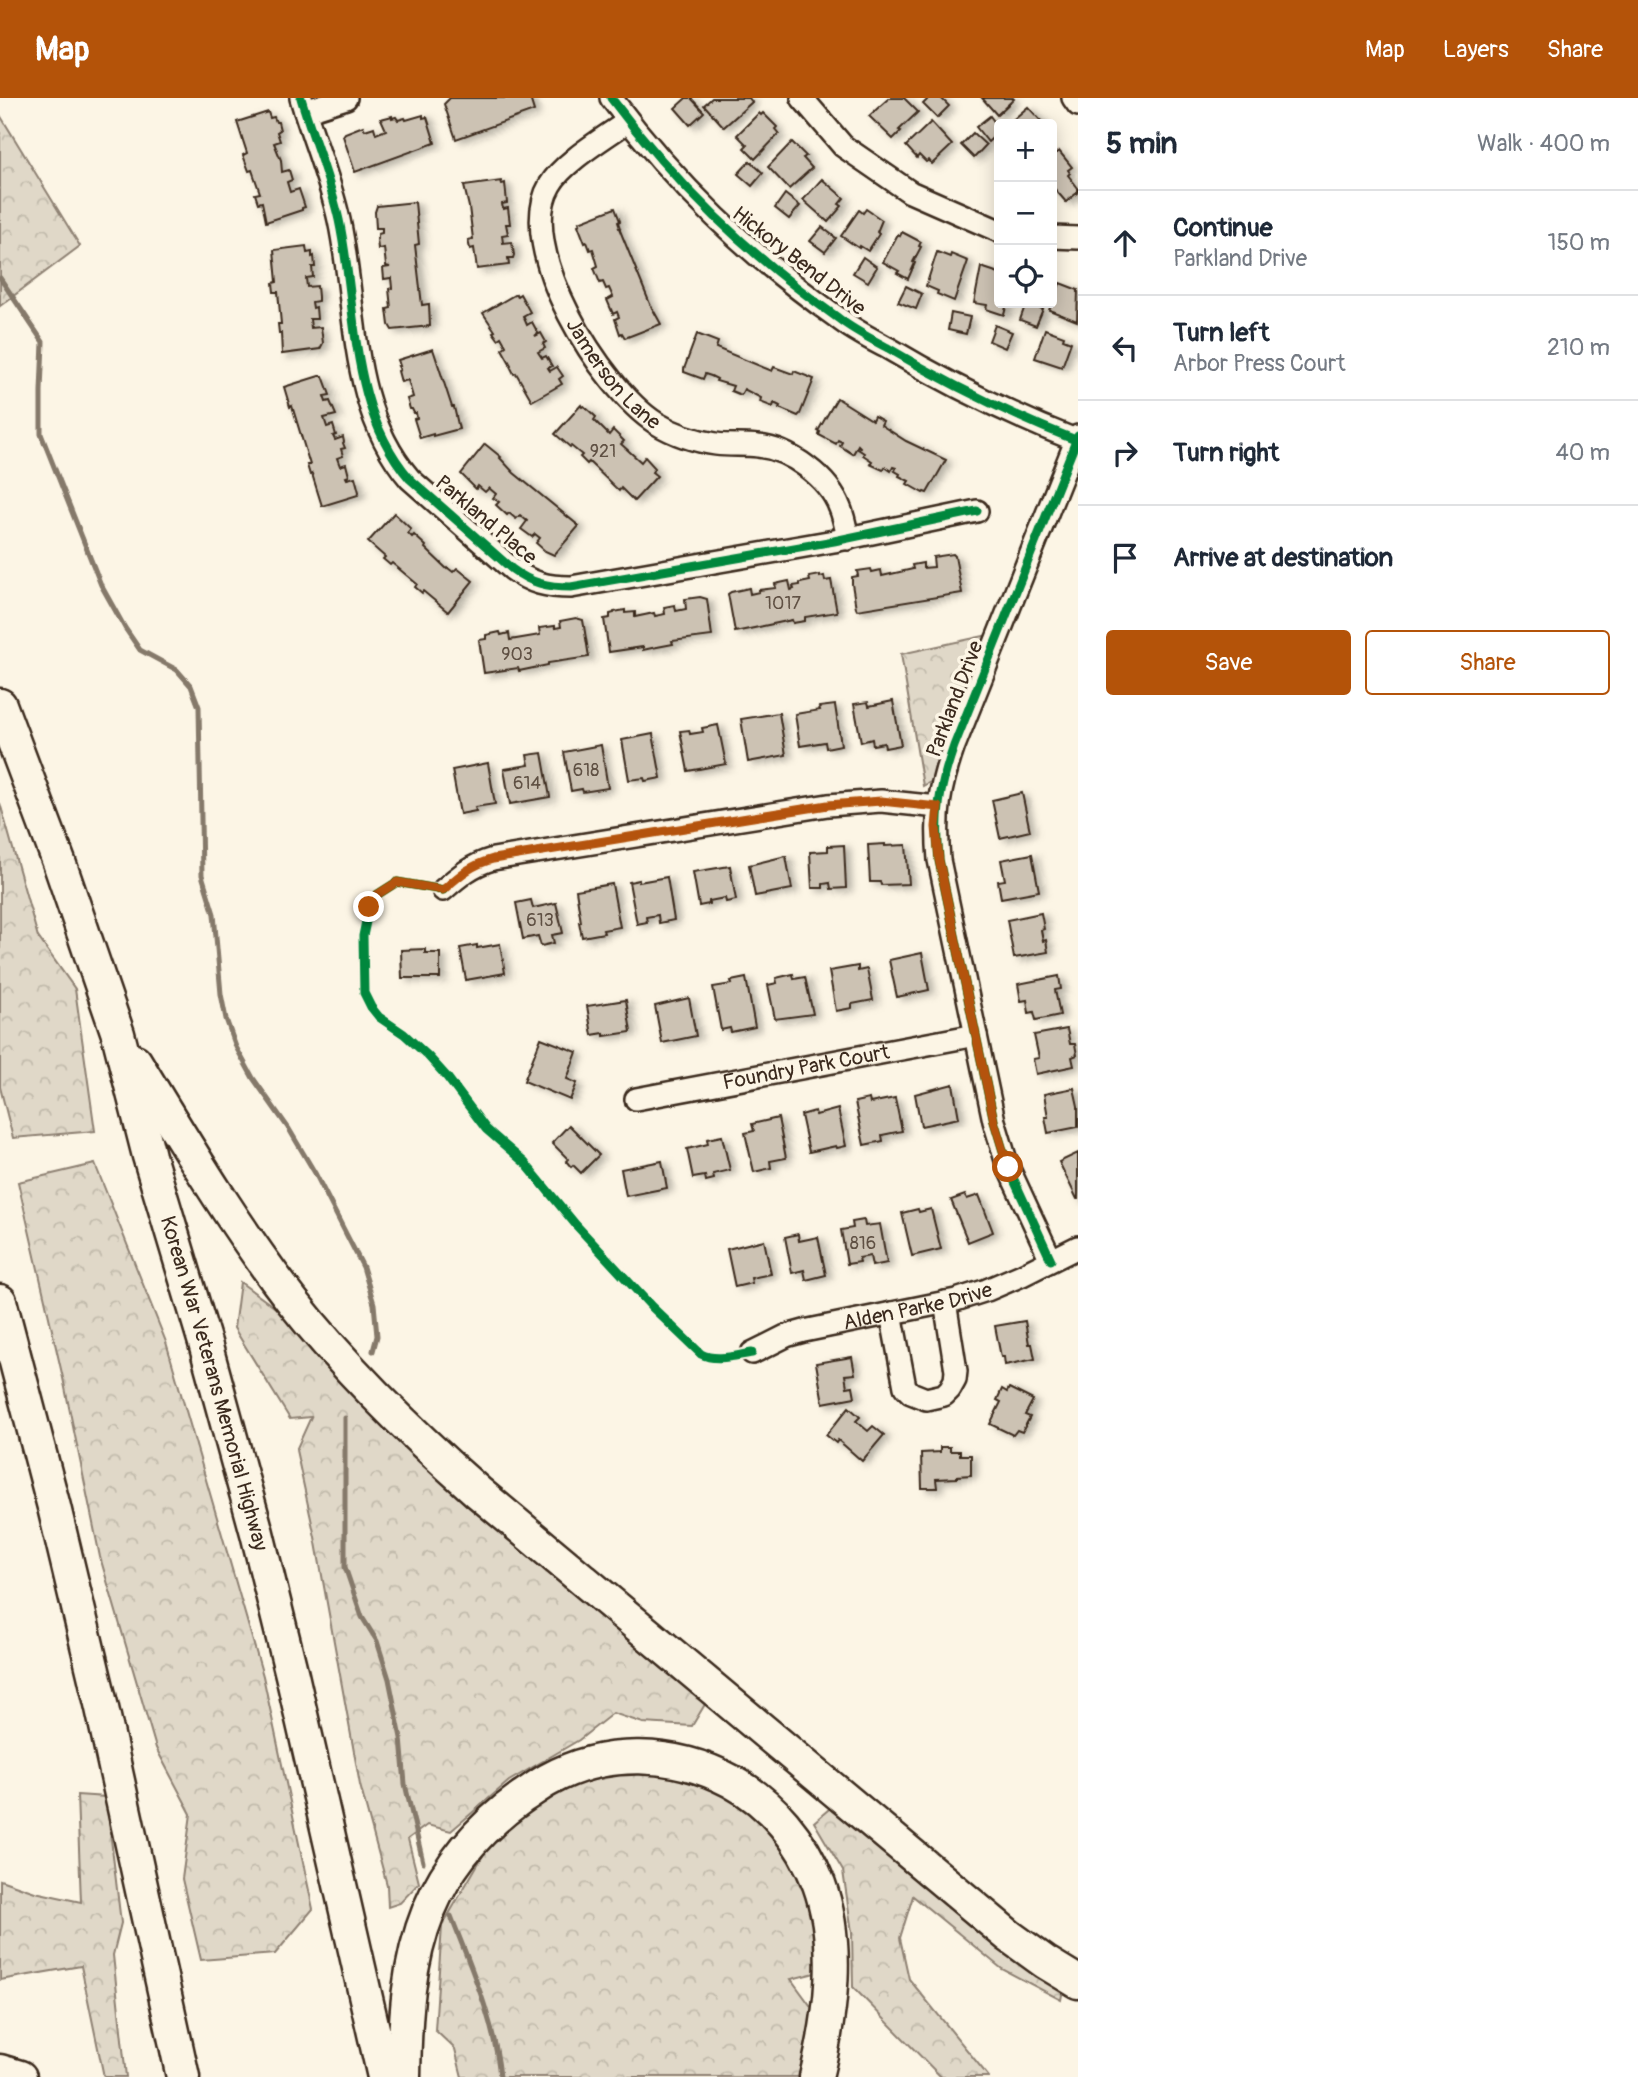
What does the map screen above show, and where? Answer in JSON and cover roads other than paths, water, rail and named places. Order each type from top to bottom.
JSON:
[{"type":"highway","name":"Korean War Veterans Memorial Highway","points":[[0,705],[59,862],[118,1034],[149,1156],[205,1343],[257,1533],[292,1675],[384,2077]]},
{"type":"highway","points":[[118,1034],[253,1249],[293,1303],[376,1398],[478,1492],[999,1928],[1045,1962],[1078,1982]]},
{"type":"highway","points":[[0,1301],[54,1507],[183,2077]]},
{"type":"highway","points":[[404,2077],[404,2036],[409,1981],[417,1946],[432,1904],[455,1863],[504,1809],[548,1780],[597,1761],[629,1757],[661,1758],[696,1765],[740,1786],[781,1819],[808,1859],[826,1910],[830,1940],[829,2007],[816,2077]]},
{"type":"highway","points":[[0,2071],[20,2077]]},
{"type":"street","points":[[303,105],[346,98]]},
{"type":"street","name":"Hickory Bend Drive","points":[[611,98],[686,190],[785,278],[840,320],[982,401],[1077,439]]},
{"type":"street","points":[[802,98],[843,146],[910,191],[994,229]]},
{"type":"street","points":[[1073,98],[1078,105]]},
{"type":"street","name":"Parkland Place","points":[[303,105],[339,220],[364,386],[386,443],[396,462],[410,478],[512,569],[527,579],[540,585],[571,587],[848,539],[977,511]]},
{"type":"street","name":"Jamerson Lane","points":[[628,121],[560,171],[549,186],[543,203],[541,218],[552,275],[578,334],[622,395],[657,424],[696,440],[761,446],[776,450],[813,473],[828,487],[840,507],[848,539]]},
{"type":"street","points":[[1057,237],[1078,238]]},
{"type":"street","name":"Parkland Drive","points":[[1051,1260],[1008,1167],[994,1121],[939,860],[936,827],[946,769],[954,746],[1077,439]]},
{"type":"street","points":[[443,890],[465,871],[493,859],[828,805],[881,801],[938,807]]},
{"type":"street","name":"Foundry Park Court","points":[[636,1099],[976,1035]]},
{"type":"street","name":"Alden Parke Drive","points":[[752,1353],[786,1336],[945,1302],[987,1290],[1078,1247]]},
{"type":"street","points":[[891,1313],[905,1387],[918,1397],[935,1399],[950,1389],[956,1371],[945,1302]]},
{"type":"waterway","points":[[0,278],[43,342],[41,434],[101,585],[140,650],[177,670],[191,686],[199,707],[202,875],[214,914],[221,994],[226,1019],[236,1047],[253,1078],[289,1129],[315,1173],[363,1267],[374,1304],[377,1336],[373,1351]]},
{"type":"waterway","points":[[345,1418],[345,1567],[362,1617],[377,1641],[389,1679],[401,1738],[405,1784],[423,1862]]},
{"type":"waterway","points":[[451,1916],[488,2015],[500,2077]]}]
